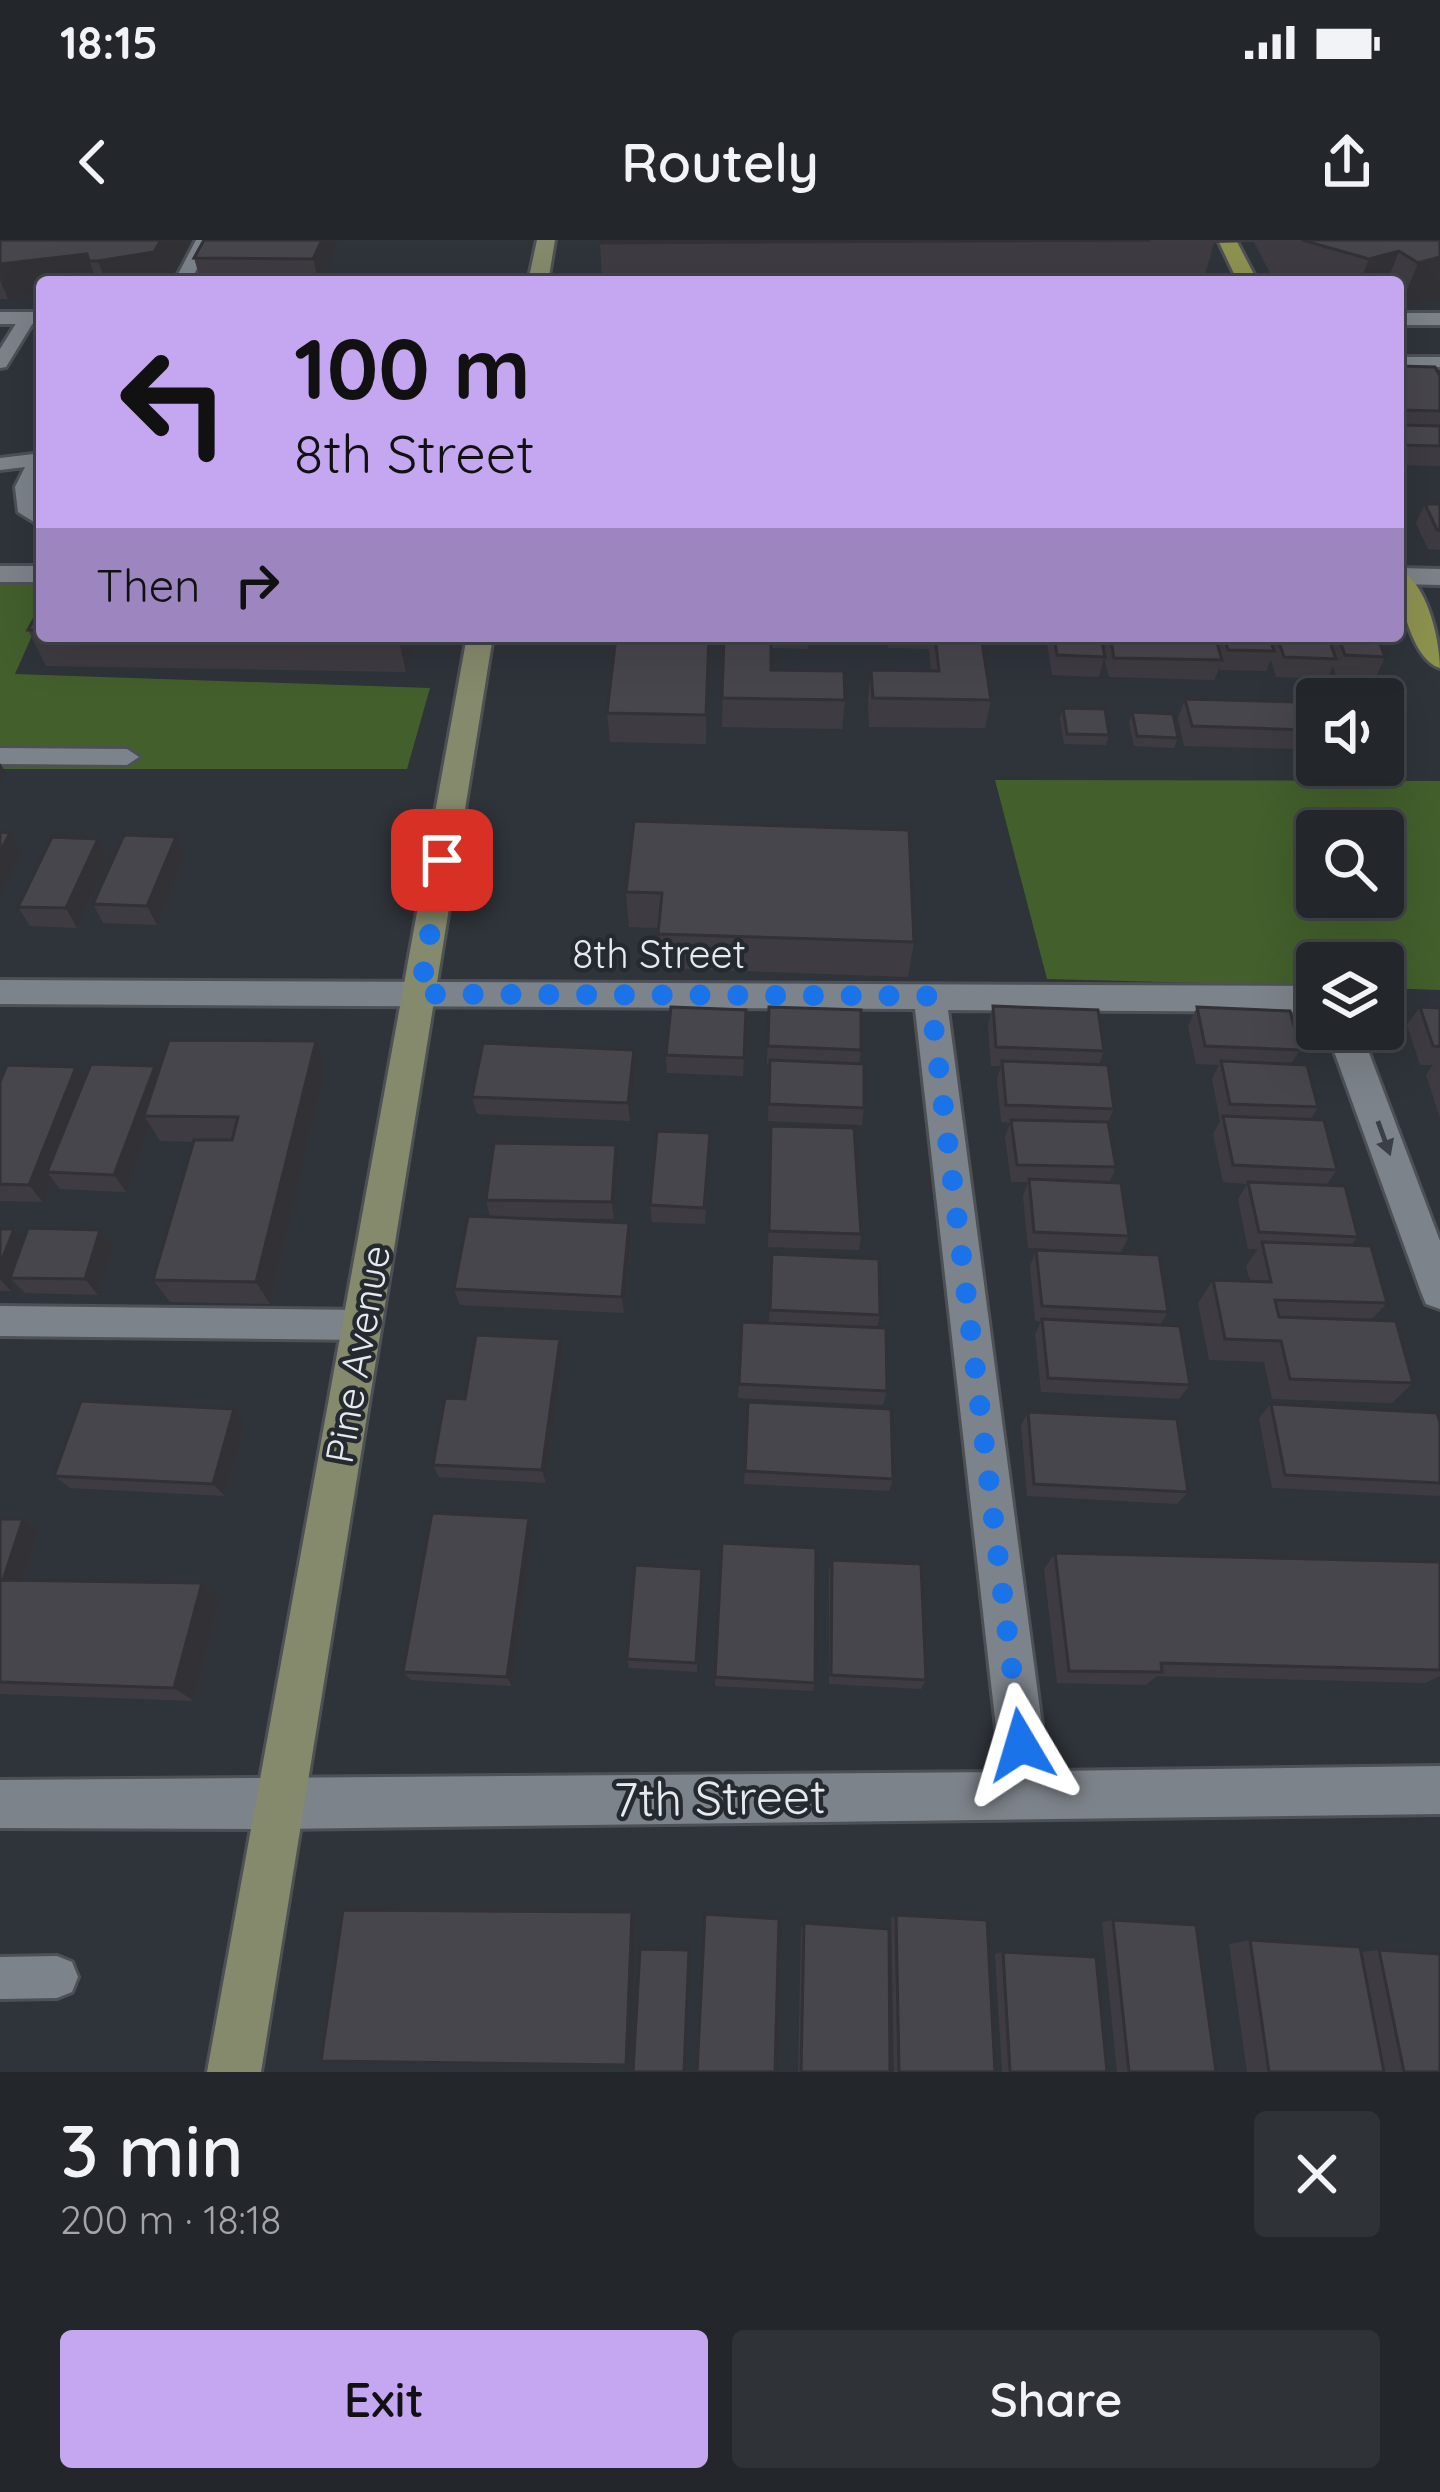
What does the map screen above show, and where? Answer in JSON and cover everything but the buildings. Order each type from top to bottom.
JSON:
[{"type":"main road","points":[[539,276],[546,240]]},
{"type":"main road","points":[[1227,240],[1245,276]]},
{"type":"main road","points":[[1404,589],[1440,660]]},
{"type":"main road","name":"Pine Avenue","points":[[234,2072],[479,642]]},
{"type":"street","points":[[0,318],[35,318]]},
{"type":"street","points":[[1404,319],[1440,319]]},
{"type":"street","points":[[0,574],[36,574]]},
{"type":"street","points":[[1404,577],[1440,577]]},
{"type":"street","name":"8th Street","points":[[0,992],[1296,999]]},
{"type":"street","points":[[930,996],[1027,1792]]},
{"type":"street","points":[[1351,1050],[1440,1292]]},
{"type":"street","name":"7th Street","points":[[0,1804],[277,1805],[1440,1790]]},
{"type":"lane","points":[[185,276],[204,240]]},
{"type":"lane","points":[[0,363],[35,318]]},
{"type":"lane","points":[[1404,362],[1440,362]]},
{"type":"lane","points":[[0,464],[36,460]]},
{"type":"lane","points":[[36,466],[25,487],[28,512],[36,517]]},
{"type":"lane","points":[[0,756],[127,757]]},
{"type":"lane","points":[[0,1321],[363,1324]]},
{"type":"lane","points":[[0,1978],[57,1977]]},
{"type":"green space","points":[[0,582],[36,582],[36,627],[15,674],[430,688],[407,769],[0,769]]},
{"type":"green space","points":[[995,780],[1296,781],[1296,786],[1404,786],[1404,781],[1440,781],[1440,990],[1404,989],[1404,942],[1296,942],[1296,985],[1047,979]]},
{"type":"route","points":[[442,860],[420,994],[930,996],[1021,1745]]}]
